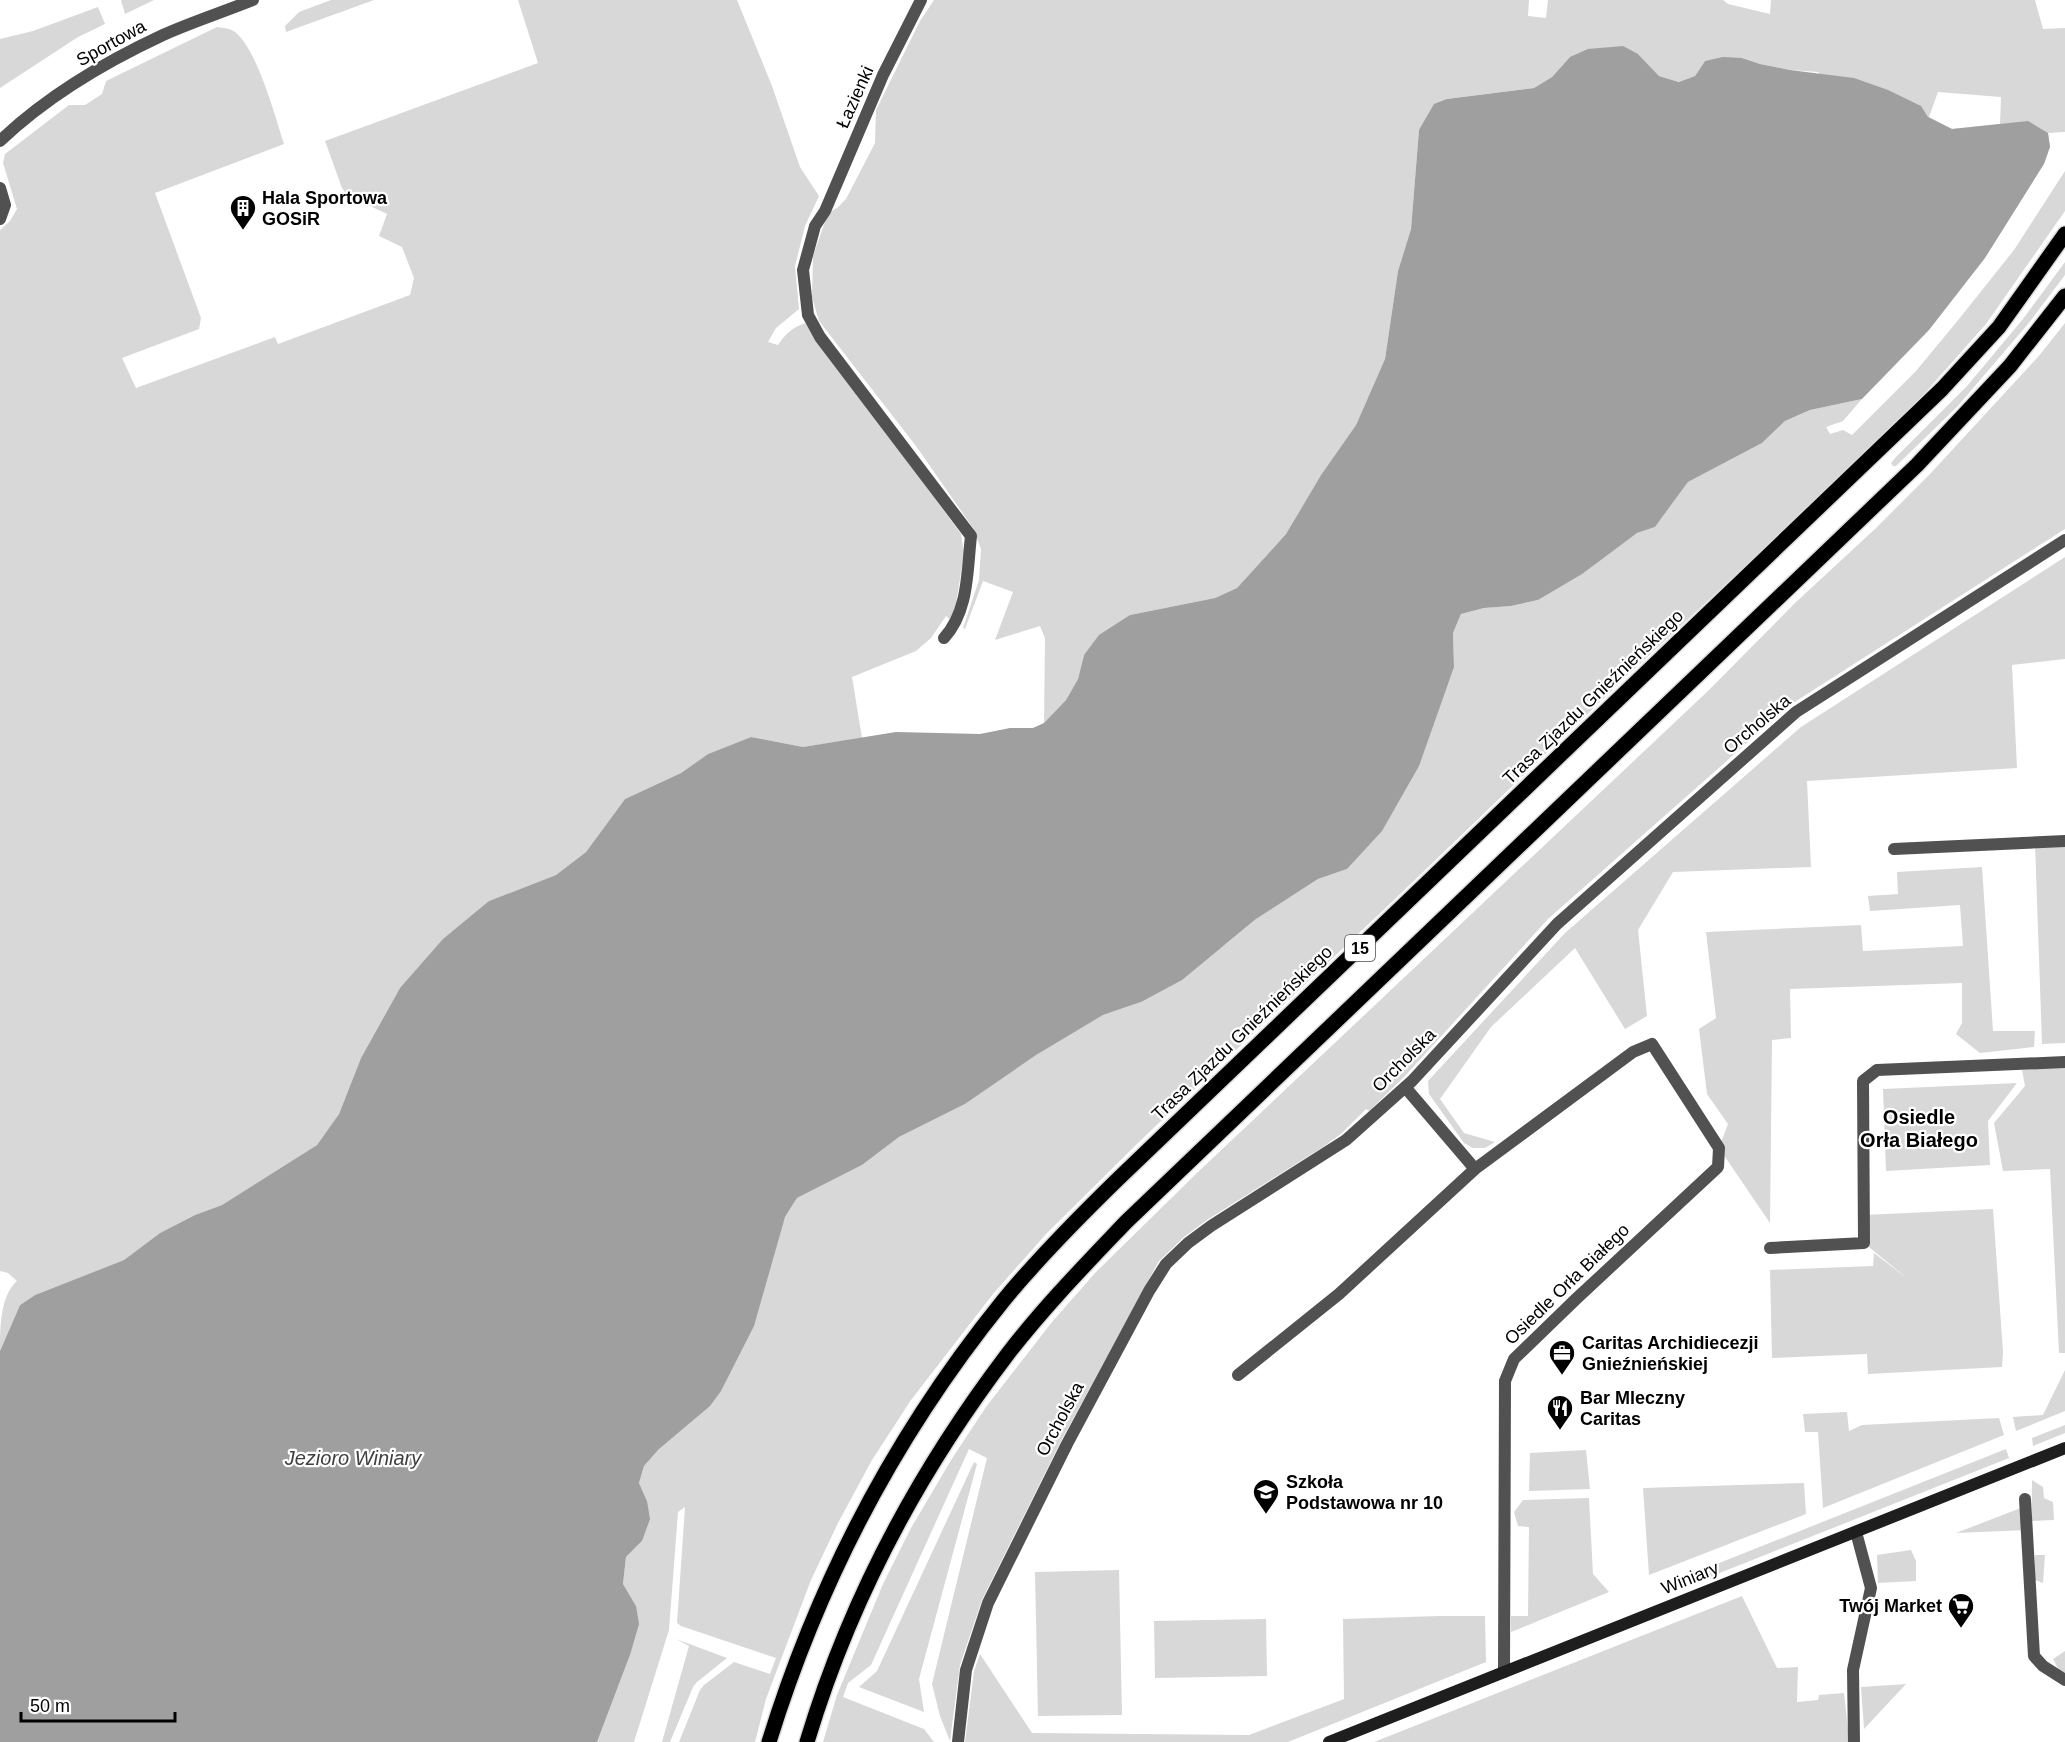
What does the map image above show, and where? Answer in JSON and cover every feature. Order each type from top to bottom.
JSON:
[{"type":"main road","name":"Trasa Zjazdu Gnieźnieńskiego","points":[[769,1742],[790,1676],[811,1623],[866,1504],[937,1389],[1004,1300],[1041,1257],[1118,1179],[1912,419],[1999,327],[2065,234]]},
{"type":"main road","name":"15","points":[[807,1742],[844,1640],[900,1519],[971,1405],[1038,1317],[1085,1264],[1134,1215],[1917,465],[2010,366],[2065,296]]},
{"type":"street","name":"Sportowa","points":[[0,141],[56,96],[108,64],[164,35],[254,0]]},
{"type":"street","name":"Łazienki","points":[[921,0],[883,75],[825,211],[815,226],[803,270],[808,315],[820,337],[971,536],[962,606],[954,627],[944,638]]},
{"type":"street","points":[[0,188],[5,205],[0,219]]},
{"type":"street","name":"Orcholska","points":[[958,1742],[966,1671],[988,1603],[1067,1444],[1166,1264],[1188,1243],[1211,1226],[1346,1140],[1405,1087],[1557,924],[1796,712],[2065,540]]},
{"type":"street","points":[[1894,849],[2065,841]]},
{"type":"street","name":"Osiedle Orła Białego","points":[[1475,1168],[1633,1052],[1652,1044],[1719,1148],[1718,1167],[1514,1359],[1505,1381],[1504,1672]]},
{"type":"street","points":[[1770,1248],[1864,1243],[1863,1081],[1877,1070],[2065,1062]]},
{"type":"street","points":[[1238,1375],[1339,1294],[1475,1168],[1405,1087]]},
{"type":"street","name":"Winiary","points":[[1329,1742],[2065,1448]]},
{"type":"street","points":[[2025,1499],[2034,1656],[2043,1666],[2065,1680]]},
{"type":"street","points":[[1854,1742],[1853,1670],[1871,1588],[1856,1532]]},
{"type":"shaded area","points":[[121,0],[154,0],[125,14]]},
{"type":"shaded area","points":[[331,0],[374,0],[286,32],[285,26],[299,12]]},
{"type":"shaded area","points":[[518,0],[737,0],[772,86],[800,167],[819,196],[805,226],[795,266],[799,309],[776,328],[768,342],[778,345],[790,331],[805,323],[961,534],[964,554],[953,622],[946,616],[931,638],[916,651],[852,677],[862,738],[803,747],[751,737],[708,754],[681,773],[625,799],[586,852],[556,875],[489,901],[400,988],[361,1058],[339,1114],[317,1145],[222,1205],[195,1215],[160,1233],[124,1260],[35,1295],[20,1305],[0,1351],[4,1304],[11,1287],[17,1281],[8,1273],[0,1271],[0,230],[10,221],[17,209],[3,163],[5,154],[69,105],[85,105],[102,94],[106,81],[217,27],[235,32],[251,53],[284,144],[155,193],[201,318],[199,329],[122,358],[136,388],[275,337],[278,344],[410,295],[414,278],[402,247],[379,236],[387,214],[347,195],[342,188],[325,141],[538,63]]},
{"type":"shaded area","points":[[934,0],[1529,0],[1528,16],[1546,18],[1548,0],[1723,0],[1728,4],[1770,14],[1771,0],[2035,0],[2043,29],[2065,28],[2065,132],[2048,133],[2050,147],[1980,264],[1818,72],[1790,70],[1742,58],[1705,61],[1695,76],[1680,82],[1659,76],[1638,54],[1570,57],[1552,77],[1534,88],[1447,99],[1419,130],[1411,229],[1398,271],[1385,359],[1356,425],[1321,475],[1286,534],[1237,588],[1215,598],[1130,615],[1084,655],[1078,679],[1066,700],[1044,723],[1045,638],[1040,626],[995,640],[1013,592],[983,581],[965,629],[963,628],[979,580],[981,549],[973,528],[916,446],[819,321],[812,297],[813,256],[828,213],[846,199],[875,143],[876,110],[920,21]],"holes":[[[1938,92],[2001,97],[2000,124],[1952,129],[1929,117]]]},
{"type":"shaded area","points":[[98,7],[105,24],[78,37],[0,88],[0,39],[33,31]]},
{"type":"shaded area","points":[[2065,171],[2065,211],[1986,324],[1924,394],[1818,498],[1629,674],[1141,1140],[1047,1233],[993,1294],[911,1400],[872,1460],[838,1523],[811,1580],[766,1699],[755,1742],[679,1742],[704,1685],[734,1662],[770,1674],[776,1658],[677,1623],[685,1507],[678,1512],[669,1630],[634,1742],[597,1742],[630,1655],[636,1606],[623,1584],[626,1557],[642,1541],[647,1501],[639,1483],[644,1466],[659,1449],[776,1243],[785,1217],[797,1198],[862,1165],[899,1137],[965,1104],[1036,1054],[1103,1015],[1141,1002],[1226,944],[1256,919],[1318,879],[1347,869],[1424,751],[1454,667],[1453,633],[1461,614],[1538,600],[1637,533],[1655,527],[1688,482],[1762,443],[1785,421],[1810,410],[1862,399],[1843,421],[1826,427],[1830,434],[1843,430],[1852,435],[1916,371],[1959,319],[2014,250]]},
{"type":"shaded area","points":[[2065,262],[2065,275],[2028,324],[1957,407],[1896,466],[1893,466],[1891,463],[1896,457],[1967,386],[2023,319]]},
{"type":"shaded area","points":[[2065,323],[2065,529],[1790,705],[1548,919],[1405,1076],[1369,1111],[1366,1109],[1342,1133],[1323,1147],[1207,1220],[1184,1237],[1159,1261],[1060,1443],[982,1600],[960,1665],[950,1741],[940,1716],[932,1684],[987,1458],[969,1449],[871,1665],[848,1683],[843,1697],[924,1729],[934,1742],[823,1742],[837,1695],[883,1584],[911,1528],[986,1407],[1052,1322],[1096,1272],[1198,1172],[1709,690],[1795,603],[1875,529],[1930,474],[2038,357]]},
{"type":"shaded area","points":[[2065,557],[2065,659],[2012,665],[2017,768],[1807,781],[1811,867],[1673,872],[1638,930],[1647,1016],[1625,1029],[1575,948],[1491,1027],[1440,1099],[1464,1133],[1495,1142],[1485,1148],[1473,1148],[1464,1143],[1429,1094],[1428,1081],[1565,933],[1801,727]]},
{"type":"shaded area","points":[[2065,841],[2065,1043],[2042,1044],[2035,843]]},
{"type":"shaded area","points":[[1982,867],[1993,1031],[2035,1031],[2034,1047],[1980,1053],[1956,1034],[1962,1023],[1962,983],[1790,989],[1791,1038],[1772,1040],[1770,1223],[1719,1148],[1728,1124],[1707,1094],[1699,1029],[1716,1018],[1706,932],[1861,925],[1863,951],[1963,946],[1960,905],[1870,911],[1868,896],[1898,894],[1897,872]]},
{"type":"shaded area","points":[[2065,1066],[2065,1353],[2059,1353],[2050,1169],[2003,1171],[1994,1123],[2025,1086],[2022,1070]]},
{"type":"shaded area","points":[[2017,1083],[1988,1121],[1990,1165],[1886,1171],[1883,1089]]},
{"type":"shaded area","points":[[1993,1209],[2003,1352],[2002,1367],[1868,1374],[1867,1354],[1772,1358],[1770,1270],[1873,1266],[1874,1253],[1908,1279],[1864,1243],[1864,1215]]},
{"type":"shaded area","points":[[2065,1370],[2065,1411],[2016,1431],[2013,1417],[2043,1415]]},
{"type":"shaded area","points":[[1847,1412],[1849,1431],[1862,1425],[1999,1418],[2004,1435],[1823,1508],[1818,1432],[1805,1432],[1803,1414]]},
{"type":"shaded area","points":[[2065,1425],[2065,1433],[2033,1446],[2032,1438]]},
{"type":"shaded area","points":[[2006,1449],[2009,1458],[1687,1586],[1684,1577]]},
{"type":"shaded area","points":[[1586,1450],[1590,1489],[1529,1491],[1530,1453]]},
{"type":"shaded area","points":[[974,1462],[977,1464],[919,1679],[924,1712],[859,1687],[877,1671]]},
{"type":"shaded area","points":[[2032,1480],[2043,1487],[2044,1498],[2053,1502],[2054,1520],[2032,1521]]},
{"type":"shaded area","points":[[1804,1483],[1806,1514],[1649,1575],[1643,1488]]},
{"type":"shaded area","points":[[1589,1498],[1593,1574],[1609,1592],[1511,1632],[1511,1616],[1528,1616],[1529,1527],[1518,1526],[1514,1512],[1523,1500]]},
{"type":"shaded area","points":[[2026,1506],[2027,1530],[1956,1533]]},
{"type":"shaded area","points":[[1911,1550],[1916,1561],[1916,1581],[1878,1583],[1877,1555]]},
{"type":"shaded area","points":[[2035,1555],[2045,1555],[2043,1583],[2035,1580]]},
{"type":"shaded area","points":[[1119,1570],[1122,1715],[1038,1716],[1035,1572]]},
{"type":"shaded area","points":[[1742,1596],[1777,1668],[1798,1667],[1797,1702],[1818,1700],[1819,1695],[1844,1693],[1849,1739],[1859,1742],[1374,1742]]},
{"type":"shaded area","points":[[1485,1616],[1486,1662],[1288,1742],[965,1742],[974,1671],[980,1654],[1032,1733],[1249,1735],[1344,1699],[1343,1619]]},
{"type":"shaded area","points":[[1266,1619],[1267,1676],[1155,1678],[1154,1621]]},
{"type":"shaded area","points":[[676,1639],[727,1658],[693,1687],[670,1742],[662,1742],[689,1646]]},
{"type":"shaded area","points":[[2065,1651],[2065,1674],[2059,1670],[2053,1659]]},
{"type":"shaded area","points":[[1906,1684],[1864,1729],[1861,1687]]},
{"type":"water","name":"Jezioro Winiary","points":[[1623,46],[1638,54],[1659,76],[1679,82],[1695,76],[1705,61],[1723,57],[1742,58],[1790,70],[1854,78],[1888,90],[1921,106],[1928,117],[1952,129],[2028,121],[2048,133],[2050,147],[2044,164],[1985,258],[1929,330],[1862,399],[1810,410],[1785,421],[1762,443],[1688,482],[1655,527],[1637,533],[1582,574],[1538,600],[1461,614],[1453,633],[1454,667],[1419,766],[1382,831],[1347,869],[1318,879],[1256,919],[1182,980],[1141,1002],[1103,1015],[1036,1055],[965,1104],[899,1137],[862,1165],[797,1198],[785,1217],[754,1326],[721,1391],[710,1406],[659,1449],[644,1466],[639,1483],[647,1501],[650,1519],[642,1541],[626,1557],[623,1584],[636,1606],[639,1624],[630,1655],[597,1742],[0,1742],[0,1351],[20,1305],[35,1295],[124,1260],[160,1233],[195,1215],[222,1205],[317,1145],[339,1114],[361,1058],[400,988],[443,939],[489,901],[556,875],[586,852],[625,799],[681,773],[708,754],[751,737],[803,747],[896,732],[980,734],[1010,728],[1033,728],[1044,723],[1066,700],[1078,679],[1084,655],[1099,635],[1130,615],[1215,598],[1237,588],[1286,534],[1321,475],[1356,425],[1385,359],[1398,271],[1411,229],[1419,130],[1434,104],[1447,99],[1534,88],[1552,77],[1570,57],[1588,49]]},
{"type":"place","name":"Hala Sportowa GOSiR","points":[[243,231]]},
{"type":"place","name":"Caritas Archidiecezji Gnieźnieńskiej","points":[[1562,1376]]},
{"type":"place","name":"Bar Mleczny Caritas","points":[[1560,1431]]},
{"type":"place","name":"Szkoła Podstawowa nr 10","points":[[1266,1515]]},
{"type":"place","name":"Twój Market","points":[[1961,1629]]},
{"type":"district","name":"Osiedle Orła Białego","points":[[1919,1128]]}]
